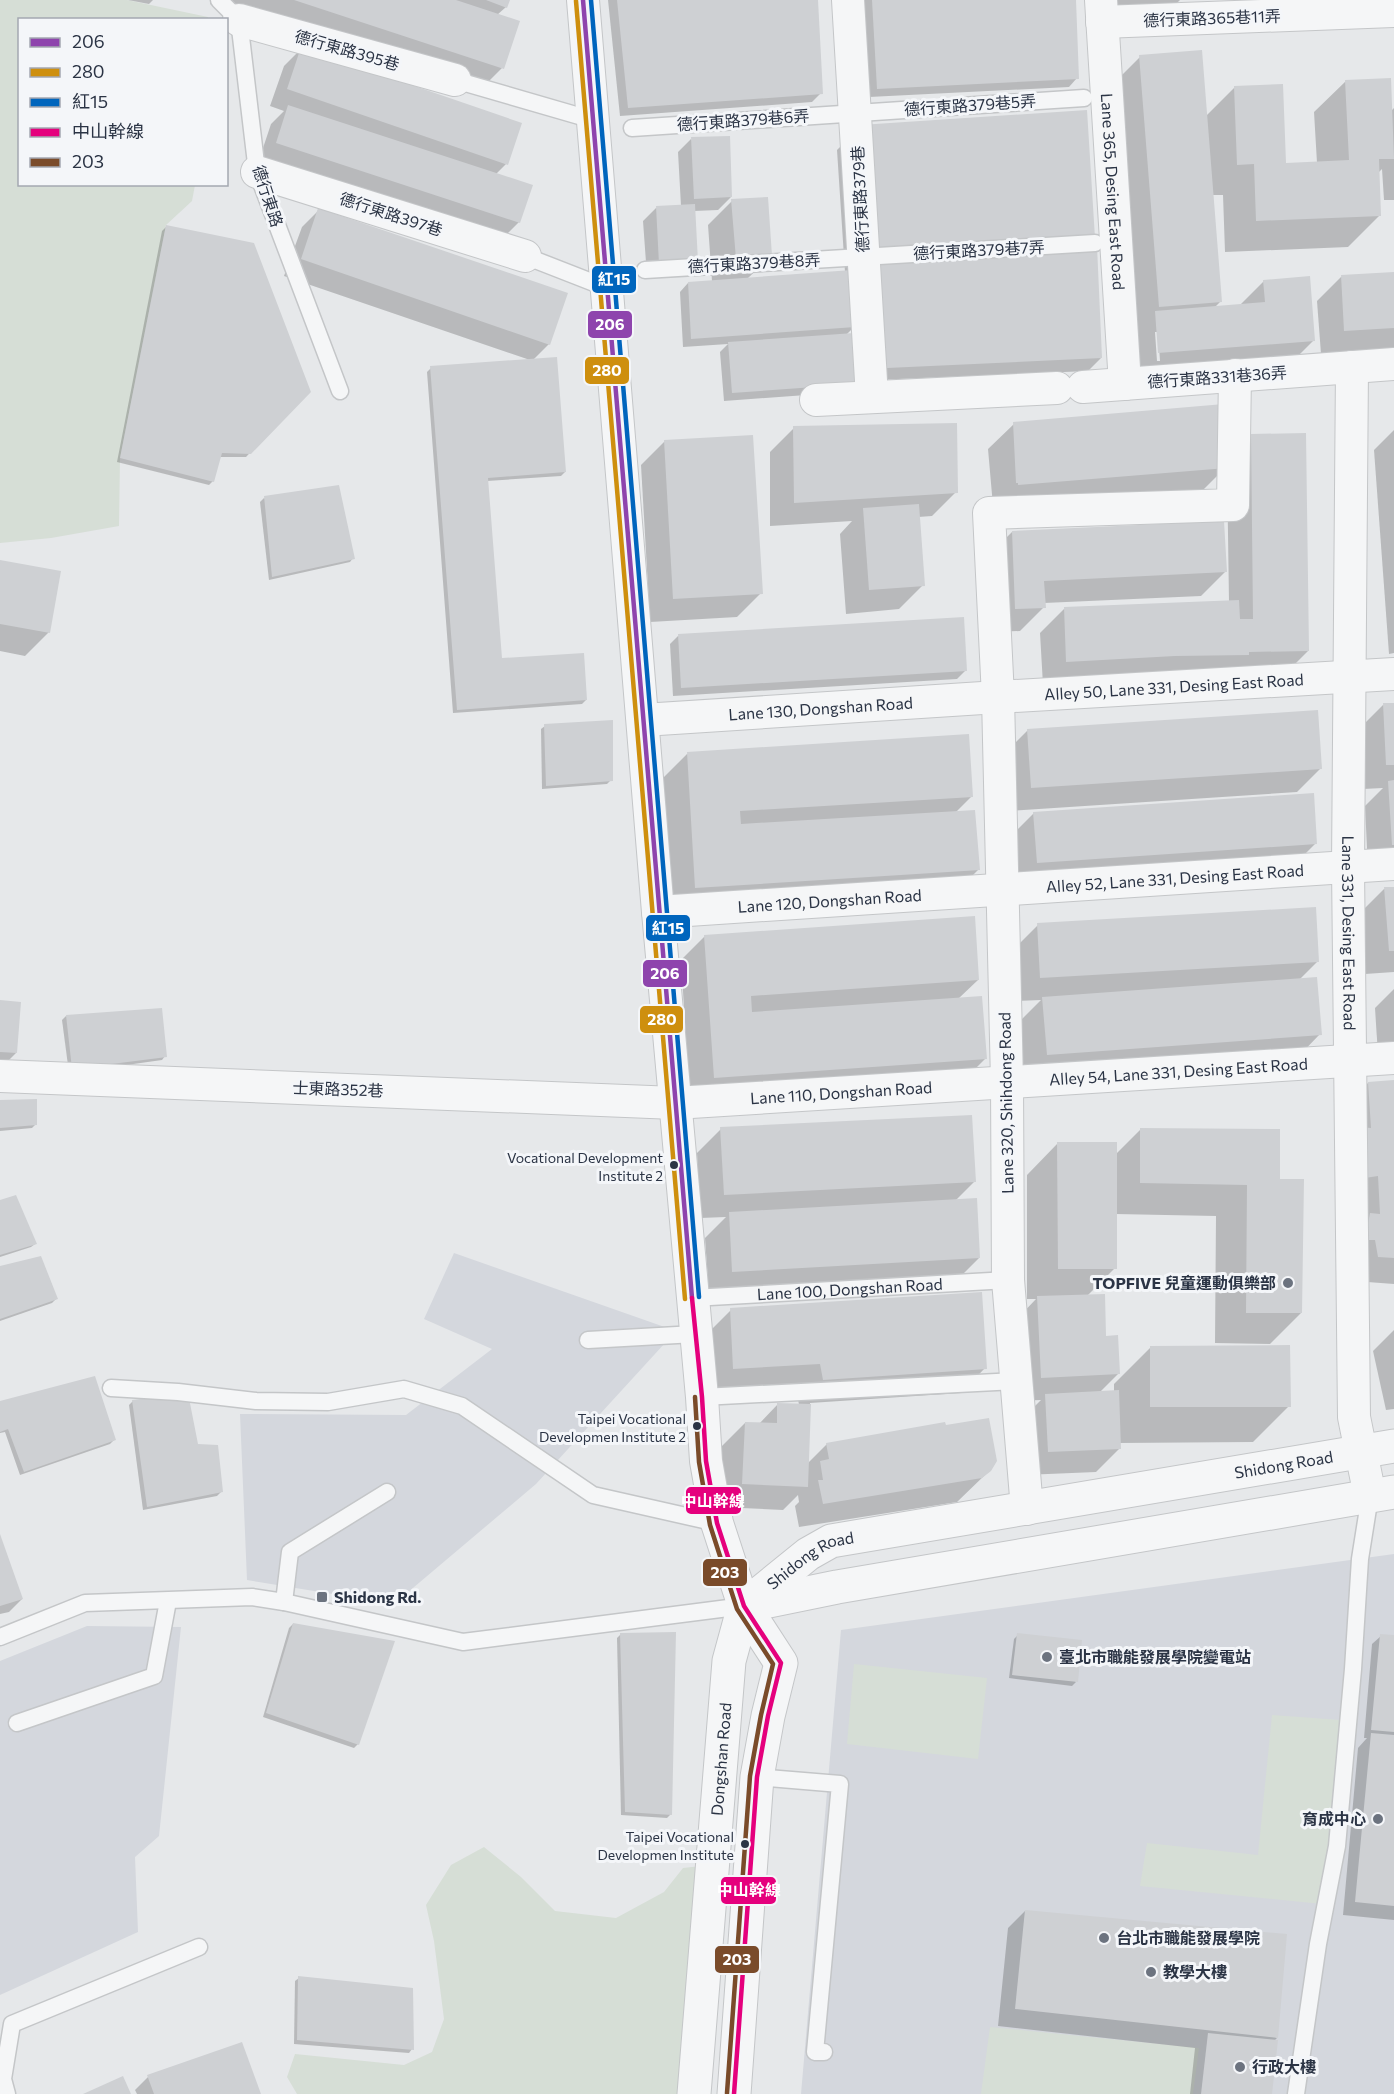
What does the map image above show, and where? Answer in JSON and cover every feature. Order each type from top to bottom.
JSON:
[{"type":"street","points":[[583,0],[658,912],[702,1397],[705,1461],[717,1523],[744,1606],[781,1663],[768,1716],[757,1777],[734,2094]]},
{"type":"street","name":"德行東路379巷","points":[[848,0],[872,397]]},
{"type":"street","name":"德行東路395巷","points":[[229,10],[455,80]]},
{"type":"street","name":"德行東路365巷11弄","points":[[1101,11],[1394,11]]},
{"type":"street","name":"Lane 365, Desing East Road","points":[[1101,11],[1125,384]]},
{"type":"street","name":"德行東路397巷","points":[[258,172],[525,256]]},
{"type":"street","name":"德行東路331巷36弄","points":[[872,397],[1125,384],[1394,364]]},
{"type":"street","name":"Lane 331, Desing East Road","points":[[1352,367],[1348,867],[1352,1060],[1354,1417],[1361,1451],[1382,1494]]},
{"type":"street","name":"Lane 320, Shihdong Road","points":[[1027,1509],[1008,1280],[1007,1082],[998,697],[989,513],[1233,505],[1235,375]]},
{"type":"street","points":[[816,400],[872,397]]},
{"type":"street","name":"Alley 50, Lane 331, Desing East Road","points":[[998,697],[1394,674]]},
{"type":"street","name":"Lane 130, Dongshan Road","points":[[644,720],[998,697]]},
{"type":"street","name":"Alley 52, Lane 331, Desing East Road","points":[[1001,890],[1394,864]]},
{"type":"street","name":"Lane 120, Dongshan Road","points":[[658,912],[1001,890]]},
{"type":"street","name":"Alley 54, Lane 331, Desing East Road","points":[[1007,1082],[1394,1058]]},
{"type":"street","name":"士東路352巷","points":[[0,1076],[675,1103]]},
{"type":"street","name":"Lane 110, Dongshan Road","points":[[675,1103],[1007,1082]]},
{"type":"street","name":"Shidong Road","points":[[744,1606],[808,1554],[831,1541],[1394,1446]]},
{"type":"street","name":"Shidong Road","points":[[744,1606],[837,1587],[1382,1494]]},
{"type":"street","name":"Dongshan Road","points":[[694,2094],[729,1661],[744,1606]]},
{"type":"lane","name":"德行東路","points":[[229,10],[258,172],[340,391]]},
{"type":"lane","points":[[455,80],[593,120]]},
{"type":"lane","name":"德行東路379巷5弄","points":[[855,113],[1084,98]]},
{"type":"lane","name":"德行東路379巷6弄","points":[[632,128],[855,113]]},
{"type":"lane","name":"德行東路379巷7弄","points":[[863,256],[1095,243]]},
{"type":"lane","points":[[525,256],[607,288]]},
{"type":"lane","name":"德行東路379巷8弄","points":[[645,270],[863,256]]},
{"type":"lane","name":"Lane 100, Dongshan Road","points":[[692,1298],[1008,1280]]},
{"type":"lane","points":[[588,1340],[695,1334]]},
{"type":"lane","points":[[702,1397],[1016,1381]]},
{"type":"lane","points":[[111,1388],[178,1392],[256,1401],[328,1402],[404,1389],[462,1406],[593,1494],[717,1523]]},
{"type":"lane","points":[[284,1602],[290,1552],[387,1492]]},
{"type":"lane","points":[[1296,2094],[1318,1944],[1337,1846],[1353,1669],[1360,1559],[1382,1494]]},
{"type":"lane","points":[[0,1637],[85,1603],[252,1597],[463,1642],[744,1606]]},
{"type":"lane","points":[[17,1724],[154,1676],[168,1601]]},
{"type":"lane","points":[[757,1777],[840,1784],[815,2052],[824,2052]]},
{"type":"lane","points":[[7,2094],[3,2079],[12,2024],[199,1947]]},
{"type":"shaded area","points":[[0,0],[127,0],[208,17],[18,18],[18,186],[195,186],[192,201],[166,225],[120,458],[119,526],[51,538],[0,543]]},
{"type":"shaded area","points":[[454,1253],[676,1331],[536,1484],[394,1604],[247,1580],[240,1414],[406,1415],[492,1349],[424,1319]]},
{"type":"shaded area","name":"台北市職能發展學院","points":[[1394,1554],[1394,2094],[801,2094],[841,1630]]},
{"type":"shaded area","points":[[87,1626],[181,1627],[159,1836],[135,1857],[138,1932],[0,1995],[0,1661]]},
{"type":"shaded area","points":[[854,1664],[987,1678],[978,1759],[847,1744]]},
{"type":"shaded area","points":[[1272,1715],[1341,1720],[1322,1904],[1140,1886],[1147,1843],[1258,1855]]},
{"type":"shaded area","points":[[484,1847],[521,1877],[555,1911],[616,1918],[664,1892],[683,1868],[701,1866],[681,2094],[297,2094],[287,2077],[295,2054],[404,2065],[432,2052],[444,2019],[434,1941],[426,1905],[451,1865]]},
{"type":"shaded area","points":[[990,2027],[1199,2048],[1193,2094],[981,2094]]},
{"type":"building","points":[[294,0],[456,0],[520,21],[504,69]]},
{"type":"building","points":[[486,0],[510,0],[507,8]]},
{"type":"building","points":[[617,0],[818,0],[823,94],[628,108]]},
{"type":"building","points":[[872,0],[1076,0],[1079,79],[877,89]]},
{"type":"building","points":[[301,47],[522,123],[508,165],[287,89]]},
{"type":"building","points":[[1202,50],[1222,302],[1159,307],[1139,55]]},
{"type":"building","points":[[1391,78],[1394,159],[1379,159],[1381,216],[1256,221],[1254,164],[1237,165],[1234,86],[1283,84],[1286,163],[1349,160],[1345,80]]},
{"type":"building","points":[[288,105],[533,185],[520,223],[276,143]]},
{"type":"building","points":[[1087,110],[1095,238],[869,252],[860,125]]},
{"type":"building","points":[[730,136],[732,197],[694,199],[691,137]]},
{"type":"building","points":[[768,197],[772,256],[736,259],[731,199]]},
{"type":"building","points":[[695,204],[698,262],[659,264],[656,206]]},
{"type":"building","points":[[318,208],[568,293],[550,345],[301,259]]},
{"type":"building","points":[[166,225],[254,243],[311,392],[251,454],[222,453],[214,482],[120,458]]},
{"type":"building","points":[[1097,246],[1102,358],[887,368],[877,259]]},
{"type":"building","points":[[852,270],[855,327],[691,339],[688,282]]},
{"type":"building","points":[[1394,272],[1394,328],[1344,331],[1341,275]]},
{"type":"building","points":[[1310,276],[1315,341],[1158,353],[1155,311],[1265,302],[1263,280]]},
{"type":"building","points":[[854,333],[857,384],[732,393],[728,342]]},
{"type":"building","points":[[557,357],[566,472],[488,478],[502,658],[584,653],[587,700],[457,710],[430,366]]},
{"type":"building","points":[[1224,404],[1227,468],[1018,485],[1016,483],[1013,422]]},
{"type":"building","points":[[957,423],[958,493],[794,503],[793,426]]},
{"type":"building","points":[[1306,433],[1309,651],[1066,662],[1064,607],[1239,600],[1240,619],[1253,619],[1251,434]]},
{"type":"building","points":[[753,435],[763,594],[673,599],[664,440]]},
{"type":"building","points":[[339,485],[355,559],[272,577],[264,496]]},
{"type":"building","points":[[919,504],[925,586],[869,590],[863,508]]},
{"type":"building","points":[[1224,521],[1227,572],[1044,581],[1046,608],[1015,609],[1012,531]]},
{"type":"building","points":[[0,560],[61,571],[50,633],[0,624]]},
{"type":"building","points":[[964,617],[967,671],[681,688],[678,634]]},
{"type":"building","points":[[1383,703],[1394,703],[1394,765],[1386,765]]},
{"type":"building","points":[[1318,710],[1322,769],[1031,788],[1027,729]]},
{"type":"building","points":[[613,720],[613,781],[546,786],[544,724]]},
{"type":"building","points":[[969,734],[973,797],[740,811],[741,824],[975,810],[980,870],[695,888],[687,752]]},
{"type":"building","points":[[1394,780],[1394,845],[1392,845],[1388,781]]},
{"type":"building","points":[[1314,793],[1317,844],[1037,863],[1033,812]]},
{"type":"building","points":[[1384,887],[1394,887],[1394,951],[1389,951]]},
{"type":"building","points":[[1316,907],[1319,962],[1040,978],[1037,923]]},
{"type":"building","points":[[975,916],[979,980],[751,996],[752,1012],[982,996],[987,1059],[714,1078],[704,935]]},
{"type":"building","points":[[1317,977],[1322,1035],[1047,1055],[1042,997]]},
{"type":"building","points":[[0,1000],[21,1002],[17,1053],[0,1052]]},
{"type":"building","points":[[162,1008],[167,1057],[72,1069],[66,1015]]},
{"type":"building","points":[[1394,1080],[1394,1258],[1378,1257],[1375,1240],[1365,1240],[1370,1213],[1380,1214],[1378,1176],[1365,1178],[1360,1127],[1371,1128],[1368,1082]]},
{"type":"building","points":[[37,1099],[37,1125],[0,1128],[0,1100]]},
{"type":"building","points":[[972,1115],[976,1182],[724,1195],[720,1127]]},
{"type":"building","points":[[1140,1128],[1280,1129],[1280,1179],[1304,1179],[1302,1313],[1246,1313],[1247,1185],[1140,1183]]},
{"type":"building","points":[[1057,1142],[1117,1142],[1117,1269],[1058,1269]]},
{"type":"building","points":[[16,1195],[37,1244],[0,1255],[0,1200]]},
{"type":"building","points":[[977,1198],[980,1258],[732,1272],[729,1212]]},
{"type":"building","points":[[41,1256],[58,1299],[0,1319],[0,1266]]},
{"type":"building","points":[[982,1292],[987,1369],[823,1380],[820,1364],[733,1369],[730,1308]]},
{"type":"building","points":[[1105,1294],[1106,1336],[1118,1335],[1120,1374],[1041,1378],[1037,1296]]},
{"type":"building","points":[[1290,1345],[1291,1407],[1150,1407],[1150,1346]]},
{"type":"building","points":[[95,1376],[116,1440],[24,1472],[8,1429],[0,1432],[0,1401]]},
{"type":"building","points":[[1119,1390],[1121,1449],[1048,1452],[1045,1394]]},
{"type":"building","points":[[188,1393],[198,1444],[218,1445],[223,1492],[147,1507],[132,1400]]},
{"type":"building","points":[[777,1403],[811,1404],[808,1487],[742,1484],[745,1422],[777,1423]]},
{"type":"building","points":[[989,1418],[997,1461],[991,1471],[982,1478],[823,1504],[818,1480],[823,1480],[820,1461],[829,1459],[826,1443],[945,1422],[946,1425]]},
{"type":"building","points":[[0,1534],[23,1599],[0,1606]]},
{"type":"building","points":[[293,1623],[395,1641],[359,1745],[266,1713]]},
{"type":"building","points":[[676,1632],[672,1815],[625,1812],[620,1633]]},
{"type":"building","name":"臺北市職能發展學院變電站","points":[[1017,1633],[1082,1640],[1078,1682],[1012,1675]]},
{"type":"building","points":[[1380,1634],[1394,1635],[1394,1732],[1371,1730]]},
{"type":"building","name":"育成中心","points":[[1371,1733],[1394,1735],[1394,1906],[1355,1902]]},
{"type":"building","name":"教學大樓","points":[[1025,1910],[1287,1934],[1278,2038],[1015,2009]]},
{"type":"building","points":[[298,1976],[413,1988],[414,2050],[297,2040]]},
{"type":"building","name":"行政大樓","points":[[1208,2033],[1278,2040],[1272,2094],[1201,2094]]},
{"type":"building","points":[[242,2042],[261,2094],[154,2094],[147,2075]]},
{"type":"building","points":[[123,2076],[131,2094],[83,2094]]},
{"type":"transit line","name":"206","points":[[583,0],[692,1298]]},
{"type":"transit line","name":"紅15","points":[[591,0],[699,1297]]},
{"type":"transit line","name":"280","points":[[576,1],[685,1299]]},
{"type":"transit line","name":"中山幹線","points":[[692,1298],[706,1461],[717,1523],[744,1606],[781,1663],[768,1716],[757,1777],[734,2094]]},
{"type":"transit line","name":"203","points":[[695,1397],[699,1462],[710,1525],[737,1609],[773,1664],[750,1776],[727,2093]]},
{"type":"place","name":"Vocational Development Institute 2","points":[[674,1165]]},
{"type":"place","name":"TOPFIVE 兒童運動俱樂部","points":[[1288,1283]]},
{"type":"place","name":"Taipei Vocational Developmen Institute 2","points":[[697,1426]]},
{"type":"place","name":"Shidong Rd.","points":[[322,1597]]},
{"type":"place","name":"臺北市職能發展學院變電站","points":[[1047,1657]]},
{"type":"place","name":"育成中心","points":[[1378,1819]]},
{"type":"place","name":"Taipei Vocational Developmen Institute","points":[[745,1844]]},
{"type":"place","name":"台北市職能發展學院","points":[[1104,1938]]},
{"type":"place","name":"教學大樓","points":[[1151,1972]]},
{"type":"place","name":"行政大樓","points":[[1240,2067]]}]
